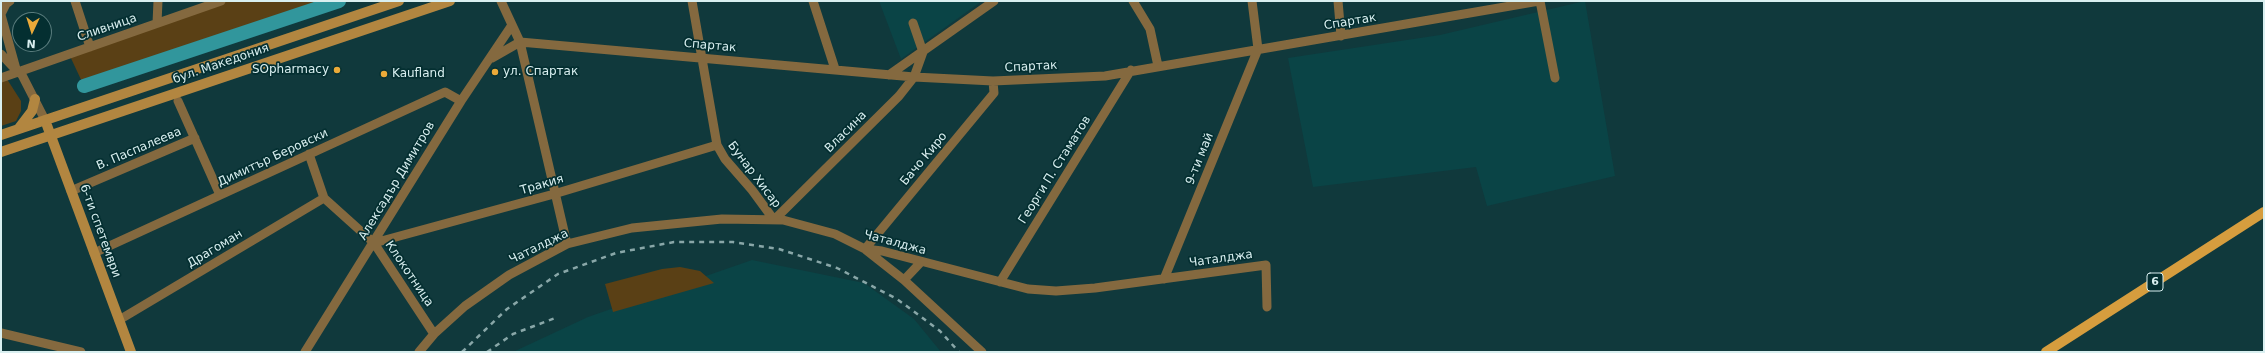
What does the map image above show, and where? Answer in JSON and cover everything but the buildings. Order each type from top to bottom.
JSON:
[{"type":"main road","name":"6","points":[[2046,352],[2264,212]]},
{"type":"street","points":[[10,1],[6,4],[1,15],[17,71]]},
{"type":"street","points":[[75,1],[90,47]]},
{"type":"street","points":[[157,23],[158,1]]},
{"type":"street","name":"Сливница","points":[[1,78],[17,71],[220,1]]},
{"type":"street","name":"бул. Македония","points":[[1,135],[399,1]]},
{"type":"street","name":"бул. Македония","points":[[1,152],[450,1]]},
{"type":"street","points":[[501,1],[520,42],[554,194],[567,244]]},
{"type":"street","name":"Бунар Хисар","points":[[692,1],[716,145],[725,159],[752,190],[774,220]]},
{"type":"street","points":[[813,1],[835,69]]},
{"type":"street","points":[[890,75],[994,1]]},
{"type":"street","points":[[1132,1],[1150,29],[1158,66]]},
{"type":"street","points":[[1252,1],[1258,49]]},
{"type":"street","points":[[1338,1],[1341,36]]},
{"type":"street","points":[[1540,1],[1555,78]]},
{"type":"street","name":"Спартак","points":[[520,42],[914,77],[993,81],[1105,76],[1131,70],[1341,36],[1540,1]]},
{"type":"street","points":[[912,23],[923,52]]},
{"type":"street","name":"Алексадър Димитров","points":[[305,352],[461,101],[512,25]]},
{"type":"street","points":[[489,60],[520,42]]},
{"type":"street","name":"9-ти май","points":[[1164,279],[1258,49]]},
{"type":"street","name":"Власина","points":[[774,220],[899,96],[914,77],[923,52]]},
{"type":"street","points":[[1,54],[22,75],[45,120]]},
{"type":"street","name":"Георги П. Стаматов","points":[[1000,282],[1131,70]]},
{"type":"street","name":"Бачо Киро","points":[[865,249],[994,93],[993,81]]},
{"type":"street","name":"Димитър Беровски","points":[[94,253],[445,92],[461,101]]},
{"type":"street","points":[[19,128],[26,121],[35,99]]},
{"type":"street","points":[[178,101],[220,195]]},
{"type":"street","name":"6-ти спетември","points":[[45,120],[131,352]]},
{"type":"street","name":"В. Паспалеева","points":[[71,191],[195,138]]},
{"type":"street","name":"Тракия","points":[[374,243],[554,194],[716,145]]},
{"type":"street","name":"Клокотница","points":[[309,154],[324,198],[374,243],[434,334]]},
{"type":"street","name":"Драгоман","points":[[119,320],[324,198]]},
{"type":"street","name":"Чаталджа","points":[[419,352],[434,334],[465,306],[509,275],[567,244],[632,228],[722,219],[783,220],[835,234],[865,249],[882,251],[1028,289],[1056,291],[1095,288],[1266,265],[1267,307]]},
{"type":"street","points":[[865,249],[904,280],[982,352]]},
{"type":"street","points":[[904,280],[921,262]]},
{"type":"street","points":[[1,333],[81,352]]},
{"type":"shaded area","points":[[228,1],[339,1],[84,86],[69,54]]},
{"type":"shaded area","points":[[879,1],[982,1],[901,59]]},
{"type":"shaded area","points":[[1585,1],[1615,176],[1487,206],[1476,167],[1313,187],[1288,58],[1440,35]]},
{"type":"shaded area","points":[[5,76],[21,101],[21,111],[16,121],[1,126],[1,78]]},
{"type":"shaded area","points":[[752,260],[864,283],[914,319],[941,352],[513,352],[588,317]]},
{"type":"shaded area","points":[[680,267],[700,271],[714,283],[613,312],[605,284],[662,269]]},
{"type":"waterway","points":[[84,86],[339,1]]},
{"type":"railway","points":[[462,352],[507,309],[558,274],[616,253],[674,242],[733,242],[779,249],[837,268],[897,299],[940,331],[959,352]]},
{"type":"railway","points":[[487,352],[513,334],[558,317]]},
{"type":"place","name":"SOpharmacy","points":[[337,70]]},
{"type":"place","name":"ул. Спартак","points":[[495,72]]},
{"type":"place","name":"Kaufland","points":[[384,74]]}]
